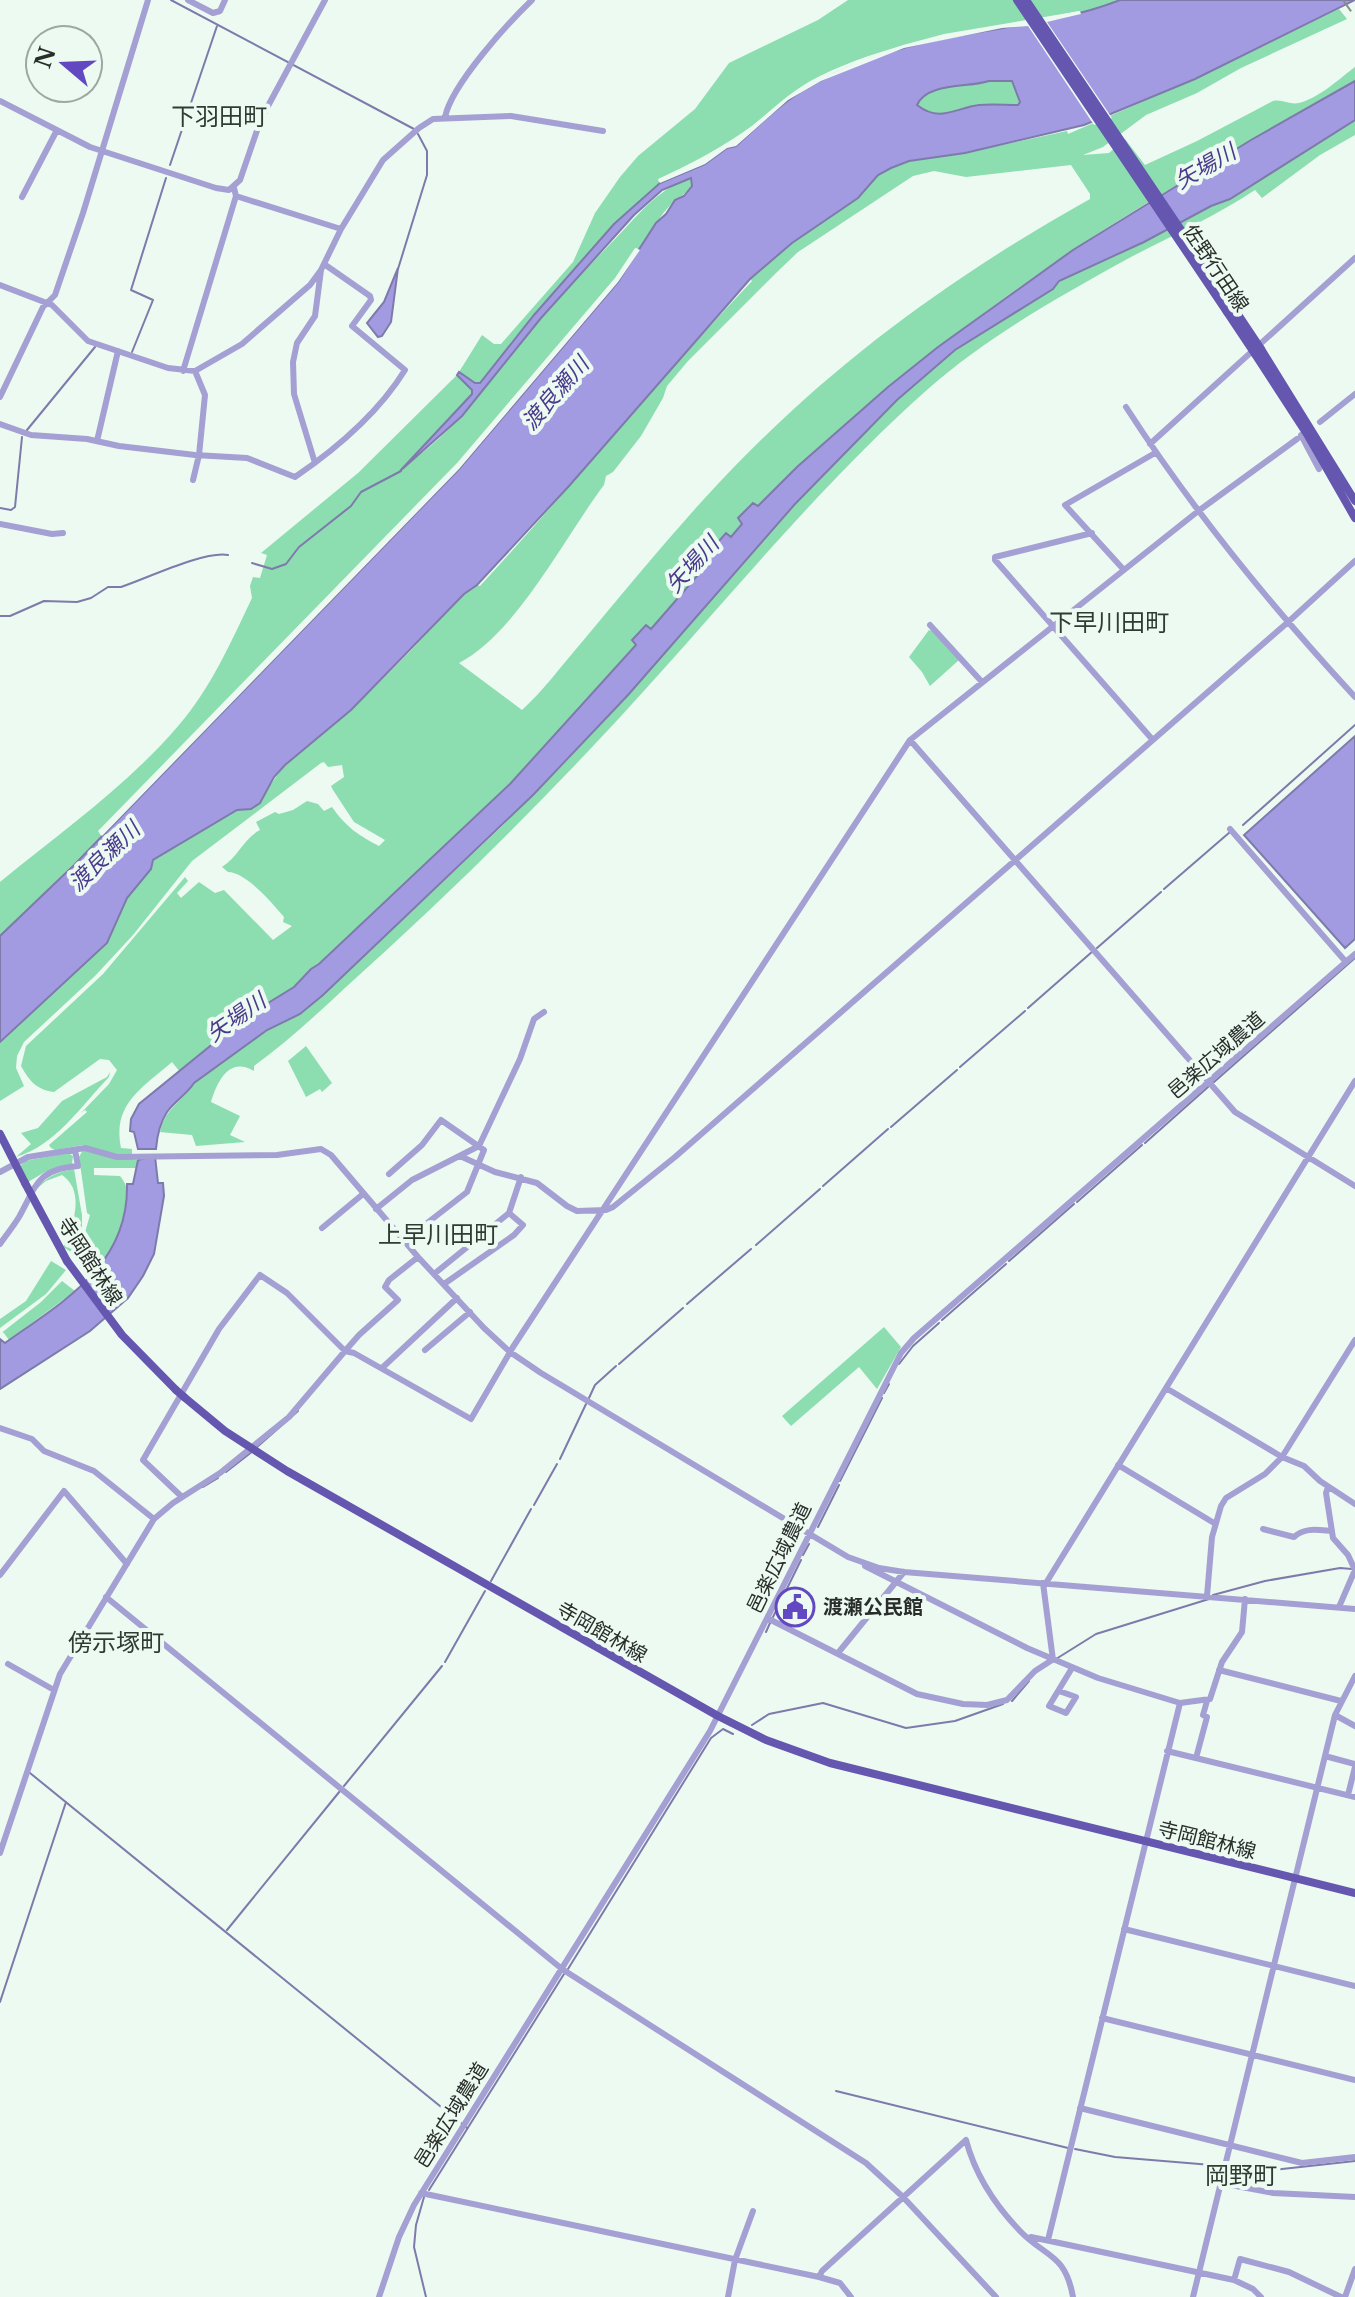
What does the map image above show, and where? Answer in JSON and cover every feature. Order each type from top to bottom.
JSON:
[{"type":"main road","name":"佐野行田線","points":[[1017,0],[1221,296]]},
{"type":"main road","name":"佐野行田線","points":[[1026,0],[1355,501]]},
{"type":"main road","name":"佐野行田線","points":[[1258,352],[1302,437],[1355,518]]},
{"type":"main road","name":"寺岡館林線","points":[[0,1134],[75,1273],[122,1335],[184,1397],[250,1449],[718,1716],[766,1740],[830,1763],[1355,1893]]},
{"type":"street","points":[[1,395],[47,302],[55,295],[148,0]]},
{"type":"street","points":[[188,0],[213,13],[220,11],[225,0]]},
{"type":"street","points":[[183,371],[235,192],[258,126],[325,0]]},
{"type":"street","points":[[445,117],[463,83],[494,41],[532,0]]},
{"type":"street","points":[[0,101],[102,151],[341,229]]},
{"type":"street","points":[[0,285],[47,302],[88,341],[183,371],[195,371],[246,341],[310,285],[383,160],[412,133],[433,119],[511,116],[603,131]]},
{"type":"street","points":[[22,197],[57,130]]},
{"type":"street","points":[[1150,444],[1355,258]]},
{"type":"street","points":[[1347,266],[1355,274]]},
{"type":"street","points":[[315,463],[294,394],[293,362],[297,343],[315,316],[322,267]]},
{"type":"street","points":[[0,424],[31,435],[247,458],[295,477],[363,420],[405,370],[352,326],[371,300],[370,296],[322,267]]},
{"type":"street","points":[[97,441],[118,351]]},
{"type":"street","points":[[193,480],[199,455],[205,395],[195,371]]},
{"type":"street","points":[[1320,422],[1354,398]]},
{"type":"street","points":[[1126,407],[1197,512],[1287,623],[1355,697]]},
{"type":"street","points":[[182,1497],[143,1460],[219,1329],[260,1275],[287,1293],[345,1351],[382,1368],[471,1419],[510,1352],[910,740],[1197,512],[1275,454],[1302,437],[1319,469]]},
{"type":"street","points":[[1124,570],[1065,505],[1155,453]]},
{"type":"street","points":[[0,524],[52,534],[63,533]]},
{"type":"street","points":[[1092,533],[995,557],[1152,739]]},
{"type":"street","points":[[460,1156],[495,1172],[537,1183],[572,1209],[602,1211],[613,1207],[675,1157],[1355,561]]},
{"type":"street","points":[[930,625],[982,682]]},
{"type":"street","points":[[910,740],[1235,1112],[1355,1186]]},
{"type":"street","points":[[1230,829],[1346,962]]},
{"type":"street","name":"邑楽広域農道","points":[[379,2297],[399,2237],[421,2193],[718,1716],[889,1373],[907,1346],[1355,954]]},
{"type":"street","points":[[376,1209],[412,1180],[479,1146],[520,1059],[534,1019],[544,1012]]},
{"type":"street","points":[[1053,1660],[1045,1583],[1355,1081]]},
{"type":"street","points":[[389,1174],[422,1145],[441,1120],[484,1150],[467,1192],[404,1241]]},
{"type":"street","points":[[0,1172],[14,1162],[41,1154],[85,1148],[108,1155],[135,1157],[277,1155],[321,1149],[331,1155],[418,1257],[510,1352],[809,1534],[894,1582],[1072,1668],[1180,1703],[1188,1700],[1207,1701]]},
{"type":"street","points":[[0,1244],[38,1181],[57,1170],[78,1166],[75,1150]]},
{"type":"street","points":[[434,1274],[509,1213],[521,1177]]},
{"type":"street","points":[[322,1228],[363,1194]]},
{"type":"street","points":[[444,1284],[514,1235],[523,1225],[509,1213]]},
{"type":"street","points":[[0,1853],[62,1670],[154,1519],[220,1473],[289,1417],[359,1335],[398,1300],[385,1287],[389,1280],[418,1257]]},
{"type":"street","points":[[382,1368],[457,1298]]},
{"type":"street","points":[[425,1350],[470,1312]]},
{"type":"street","points":[[1207,1596],[1214,1523],[1226,1498],[1265,1474],[1282,1457],[1355,1340]]},
{"type":"street","points":[[1166,1388],[1282,1457],[1304,1466],[1328,1487],[1355,1504]]},
{"type":"street","points":[[0,1428],[27,1437],[44,1451],[94,1471],[154,1519]]},
{"type":"street","points":[[1118,1465],[1214,1523]]},
{"type":"street","points":[[1328,1487],[1326,1493],[1333,1538],[1355,1567],[1339,1607]]},
{"type":"street","points":[[0,1575],[64,1491],[127,1564]]},
{"type":"street","points":[[1263,1529],[1294,1537],[1299,1532],[1314,1529],[1332,1531]]},
{"type":"street","points":[[860,1562],[904,1572],[1355,1609]]},
{"type":"street","points":[[838,1653],[904,1572]]},
{"type":"street","points":[[106,1597],[562,1969],[866,2163],[903,2197],[996,2297]]},
{"type":"street","points":[[1196,1758],[1207,1717],[1203,1715],[1207,1701],[1219,1670],[1242,1632],[1245,1599]]},
{"type":"street","points":[[767,1618],[917,1694],[976,1705],[1007,1700],[1035,1671],[1053,1660]]},
{"type":"street","points":[[8,1664],[54,1690]]},
{"type":"street","points":[[1059,1691],[1072,1668]]},
{"type":"street","points":[[1219,1670],[1341,1701]]},
{"type":"street","points":[[1193,2297],[1335,1715],[1355,1676]]},
{"type":"street","points":[[1048,2240],[1180,1703]]},
{"type":"street","points":[[1335,1715],[1355,1726]]},
{"type":"street","points":[[1167,1751],[1352,1796],[1355,1766],[1325,1756]]},
{"type":"street","points":[[1124,1929],[1355,1986]]},
{"type":"street","points":[[1102,2018],[1355,2080]]},
{"type":"street","points":[[1080,2108],[1302,2163],[1355,2157]]},
{"type":"street","points":[[819,2277],[966,2140],[982,2183],[1026,2236],[1059,2260],[1073,2297]]},
{"type":"street","points":[[1220,2183],[1273,2193],[1355,2197]]},
{"type":"street","points":[[421,2193],[819,2277],[840,2283],[851,2297]]},
{"type":"street","points":[[728,2297],[735,2260],[753,2211]]},
{"type":"street","points":[[1026,2236],[1234,2280],[1253,2289],[1261,2297]]},
{"type":"street","points":[[1234,2280],[1240,2259],[1289,2272],[1343,2297],[1355,2269]]},
{"type":"green space","points":[[848,0],[1120,0],[1081,14],[1079,11],[914,43],[850,63],[818,77],[739,135],[658,179],[660,183],[611,229],[566,278],[480,383],[459,372],[482,335],[494,344],[501,344],[573,262],[595,213],[620,177],[638,156],[695,109],[729,63],[818,20]]},
{"type":"green space","points":[[1339,9],[1347,19],[1146,115],[1103,147],[1083,155],[1109,153],[1125,139],[1145,165],[1273,101],[1306,101],[1355,67],[1355,81],[1142,206],[990,309],[870,403],[758,507],[753,503],[743,524],[730,537],[726,533],[701,561],[705,567],[651,629],[633,640],[637,645],[542,750],[463,830],[294,987],[247,1016],[180,1072],[172,1062],[140,1089],[125,1108],[119,1133],[121,1148],[132,1149],[132,1156],[83,1145],[51,1148],[49,1145],[87,1112],[81,1113],[109,1084],[117,1070],[109,1060],[100,1059],[54,1092],[48,1091],[34,1084],[21,1066],[26,1046],[103,974],[185,877],[188,881],[177,893],[181,898],[199,882],[215,893],[224,890],[273,940],[292,926],[283,922],[284,917],[243,877],[222,867],[260,830],[256,822],[275,812],[279,814],[293,810],[307,801],[318,804],[324,811],[332,807],[353,830],[379,846],[385,840],[354,822],[331,786],[344,777],[342,765],[328,767],[321,763],[192,861],[133,935],[95,976],[24,1042],[17,1056],[16,1068],[24,1086],[0,1101],[0,1042],[107,943],[127,898],[151,869],[153,860],[237,810],[253,806],[285,766],[366,695],[464,594],[480,586],[752,281],[750,279],[792,243],[858,198],[878,175],[891,168],[909,161],[965,153],[1067,131],[1068,134],[1195,79]],"holes":[[[1071,165],[1090,194],[1090,199],[933,297],[884,333],[792,411],[704,499],[522,710],[459,663],[500,630],[538,583],[604,485],[606,476],[613,472],[641,436],[667,386],[688,361],[798,252],[913,176],[934,171],[966,177]]]},
{"type":"green space","points":[[1012,81],[1020,102],[1018,105],[979,105],[940,114],[917,105],[922,97],[939,88]]},
{"type":"green space","points":[[1355,120],[1355,135],[1320,155],[1262,198],[1255,190],[1079,286],[975,351],[928,389],[857,456],[623,714],[468,873],[312,1018],[254,1066],[254,1071],[238,1067],[225,1073],[211,1102],[240,1116],[230,1135],[245,1142],[196,1146],[192,1135],[160,1132],[170,1111],[194,1083],[267,1030],[291,1019],[323,995],[500,828],[628,695],[795,504],[897,400],[955,350],[1053,289],[1059,281],[1230,199]]},
{"type":"green space","points":[[691,177],[692,186],[666,210],[640,250],[635,248],[615,278],[457,463],[98,831],[102,836],[0,936],[0,882],[138,768],[179,725],[201,696],[252,598],[250,586],[253,577],[260,578],[267,555],[261,553],[358,473],[457,375],[472,390],[472,394],[410,462],[429,447],[464,413],[550,308],[642,211],[668,188]]},
{"type":"green space","points":[[929,630],[934,631],[959,660],[930,686],[909,657]]},
{"type":"green space","points":[[306,1046],[332,1083],[322,1092],[320,1089],[306,1097],[288,1061]]},
{"type":"green space","points":[[110,1072],[109,1077],[78,1112],[55,1134],[30,1152],[16,1157],[31,1144],[21,1133],[38,1128],[62,1101],[107,1077]]},
{"type":"green space","points":[[83,1150],[138,1160],[136,1168],[94,1168],[94,1175],[120,1176],[128,1199],[123,1226],[94,1273],[77,1260],[90,1215],[87,1213],[79,1157]]},
{"type":"green space","points":[[68,1153],[73,1156],[72,1164],[45,1172],[28,1182],[20,1166],[25,1161]]},
{"type":"green space","points":[[74,1169],[82,1215],[82,1237],[76,1255],[63,1247],[76,1200],[69,1182],[62,1175],[46,1181],[33,1192],[42,1182],[52,1176]]},
{"type":"green space","points":[[51,1261],[66,1270],[46,1294],[0,1328],[0,1319],[26,1301]]},
{"type":"green space","points":[[62,1281],[75,1291],[9,1340],[3,1332],[0,1334],[41,1302]]},
{"type":"green space","points":[[884,1327],[901,1347],[877,1389],[859,1367],[791,1426],[782,1416]]},
{"type":"water","name":"渡良瀬川","points":[[1120,0],[1355,0],[1195,79],[1084,125],[965,153],[909,161],[878,175],[858,198],[792,243],[750,279],[569,486],[477,585],[464,594],[351,710],[285,765],[274,777],[260,803],[251,809],[237,810],[153,860],[151,869],[127,898],[107,943],[0,1042],[0,936],[74,865],[459,469],[618,282],[656,223],[675,200],[684,196],[692,186],[691,178],[662,190],[634,215],[541,318],[462,416],[400,471],[472,394],[472,390],[457,375],[459,372],[480,383],[534,315],[614,224],[660,183],[705,164],[727,148],[736,146],[793,97],[836,73],[872,58],[928,42],[1056,19]],"holes":[[[989,81],[1012,81],[1020,102],[1018,105],[979,105],[940,114],[917,105],[922,98],[939,89]]]},
{"type":"water","points":[[1355,81],[1355,120],[1230,199],[1059,281],[1053,289],[955,350],[897,400],[795,504],[628,695],[534,794],[323,995],[300,1014],[267,1030],[194,1083],[165,1116],[156,1149],[138,1149],[134,1132],[130,1131],[131,1119],[139,1104],[247,1016],[294,987],[510,784],[636,645],[632,640],[646,625],[651,629],[705,567],[701,561],[726,533],[731,537],[742,524],[738,518],[753,503],[758,506],[797,467],[938,347],[1073,250],[1251,140]]},
{"type":"water","points":[[398,268],[391,322],[378,337],[367,323],[384,302]]},
{"type":"water","points":[[1355,736],[1355,939],[1345,948],[1244,835]]},
{"type":"water","points":[[155,1156],[158,1183],[163,1183],[164,1196],[154,1254],[143,1276],[128,1298],[90,1331],[0,1389],[0,1339],[5,1343],[70,1296],[89,1278],[105,1259],[117,1237],[125,1212],[127,1184],[133,1184],[138,1160]]},
{"type":"pier","points":[[1080,11],[1081,14],[1047,22],[1112,118],[1094,125],[1028,26],[1002,28],[904,48],[821,81],[788,100],[736,146],[727,148],[705,164],[660,183],[658,180],[734,142],[800,88],[866,58],[944,34]]},
{"type":"pier","points":[[636,248],[640,250],[618,282],[459,469],[102,836],[99,833],[456,466],[615,280]]},
{"type":"waterway","points":[[171,0],[414,129]]},
{"type":"waterway","points":[[170,165],[217,26]]},
{"type":"waterway","points":[[398,269],[427,175],[427,151],[418,134]]},
{"type":"waterway","points":[[132,352],[153,300],[131,290],[166,178]]},
{"type":"waterway","points":[[27,430],[95,347]]},
{"type":"waterway","points":[[0,508],[11,510],[15,507],[22,437]]},
{"type":"waterway","points":[[252,563],[272,569],[286,564],[299,547],[351,506],[361,492],[401,471]]},
{"type":"waterway","points":[[0,616],[10,616],[44,601],[77,602],[91,598],[108,587],[121,587],[190,561],[228,555]]},
{"type":"waterway","points":[[1243,825],[1355,725]]},
{"type":"waterway","points":[[1164,889],[1230,832]]},
{"type":"waterway","points":[[1097,948],[1161,892]]},
{"type":"waterway","points":[[1028,1008],[1093,951]]},
{"type":"waterway","points":[[1214,1082],[1355,958]]},
{"type":"waterway","points":[[960,1067],[1025,1011]]},
{"type":"waterway","points":[[891,1127],[957,1070]]},
{"type":"waterway","points":[[1145,1143],[1208,1087]]},
{"type":"waterway","points":[[823,1186],[888,1129]]},
{"type":"waterway","points":[[1077,1202],[1142,1145]]},
{"type":"waterway","points":[[756,1245],[820,1189]]},
{"type":"waterway","points":[[1009,1261],[1074,1204]]},
{"type":"waterway","points":[[687,1304],[751,1249]]},
{"type":"waterway","points":[[942,1320],[1006,1264]]},
{"type":"waterway","points":[[619,1364],[683,1308]]},
{"type":"waterway","points":[[899,1364],[913,1346],[939,1323]]},
{"type":"waterway","points":[[589,1398],[595,1385],[616,1366]]},
{"type":"waterway","points":[[884,1393],[889,1384]]},
{"type":"waterway","points":[[840,1481],[882,1398]]},
{"type":"waterway","points":[[560,1459],[586,1404]]},
{"type":"waterway","points":[[257,1447],[298,1411]]},
{"type":"waterway","points":[[226,1472],[253,1451]]},
{"type":"waterway","points":[[534,1505],[557,1464]]},
{"type":"waterway","points":[[203,1487],[218,1478]]},
{"type":"waterway","points":[[818,1527],[839,1485]]},
{"type":"waterway","points":[[491,1581],[531,1509]]},
{"type":"waterway","points":[[803,1555],[809,1544]]},
{"type":"waterway","points":[[773,1617],[801,1560]]},
{"type":"waterway","points":[[1213,1595],[1265,1581],[1340,1568],[1352,1569]]},
{"type":"waterway","points":[[445,1662],[485,1591]]},
{"type":"waterway","points":[[1056,1659],[1096,1634],[1209,1599]]},
{"type":"waterway","points":[[766,1632],[770,1623]]},
{"type":"waterway","points":[[344,1786],[442,1666]]},
{"type":"waterway","points":[[1012,1701],[1029,1681]]},
{"type":"waterway","points":[[752,1725],[769,1714],[823,1703],[906,1728],[955,1721],[1003,1704]]},
{"type":"waterway","points":[[568,1969],[711,1738],[723,1729],[733,1734]]},
{"type":"waterway","points":[[30,1773],[467,2128]]},
{"type":"waterway","points":[[227,1930],[340,1791]]},
{"type":"waterway","points":[[0,2002],[66,1802]]},
{"type":"waterway","points":[[429,2190],[564,1974]]},
{"type":"waterway","points":[[836,2091],[1068,2148]]},
{"type":"waterway","points":[[1075,2149],[1115,2157],[1273,2170],[1355,2161]]},
{"type":"waterway","points":[[424,2197],[414,2247],[426,2297]]},
{"type":"railway","points":[[1343,0],[1355,17]]},
{"type":"place","name":"渡瀬公民館","points":[[795,1607]]},
{"type":"district","name":"下羽田町","points":[[219,117]]},
{"type":"district","name":"下早川田町","points":[[1109,623]]},
{"type":"district","name":"上早川田町","points":[[438,1235]]},
{"type":"district","name":"傍示塚町","points":[[116,1643]]},
{"type":"district","name":"岡野町","points":[[1241,2176]]},
{"type":"water label","name":"矢場川","points":[[1205,166]]},
{"type":"water label","name":"矢場川","points":[[692,564]]},
{"type":"water label","name":"矢場川","points":[[236,1017]]}]
